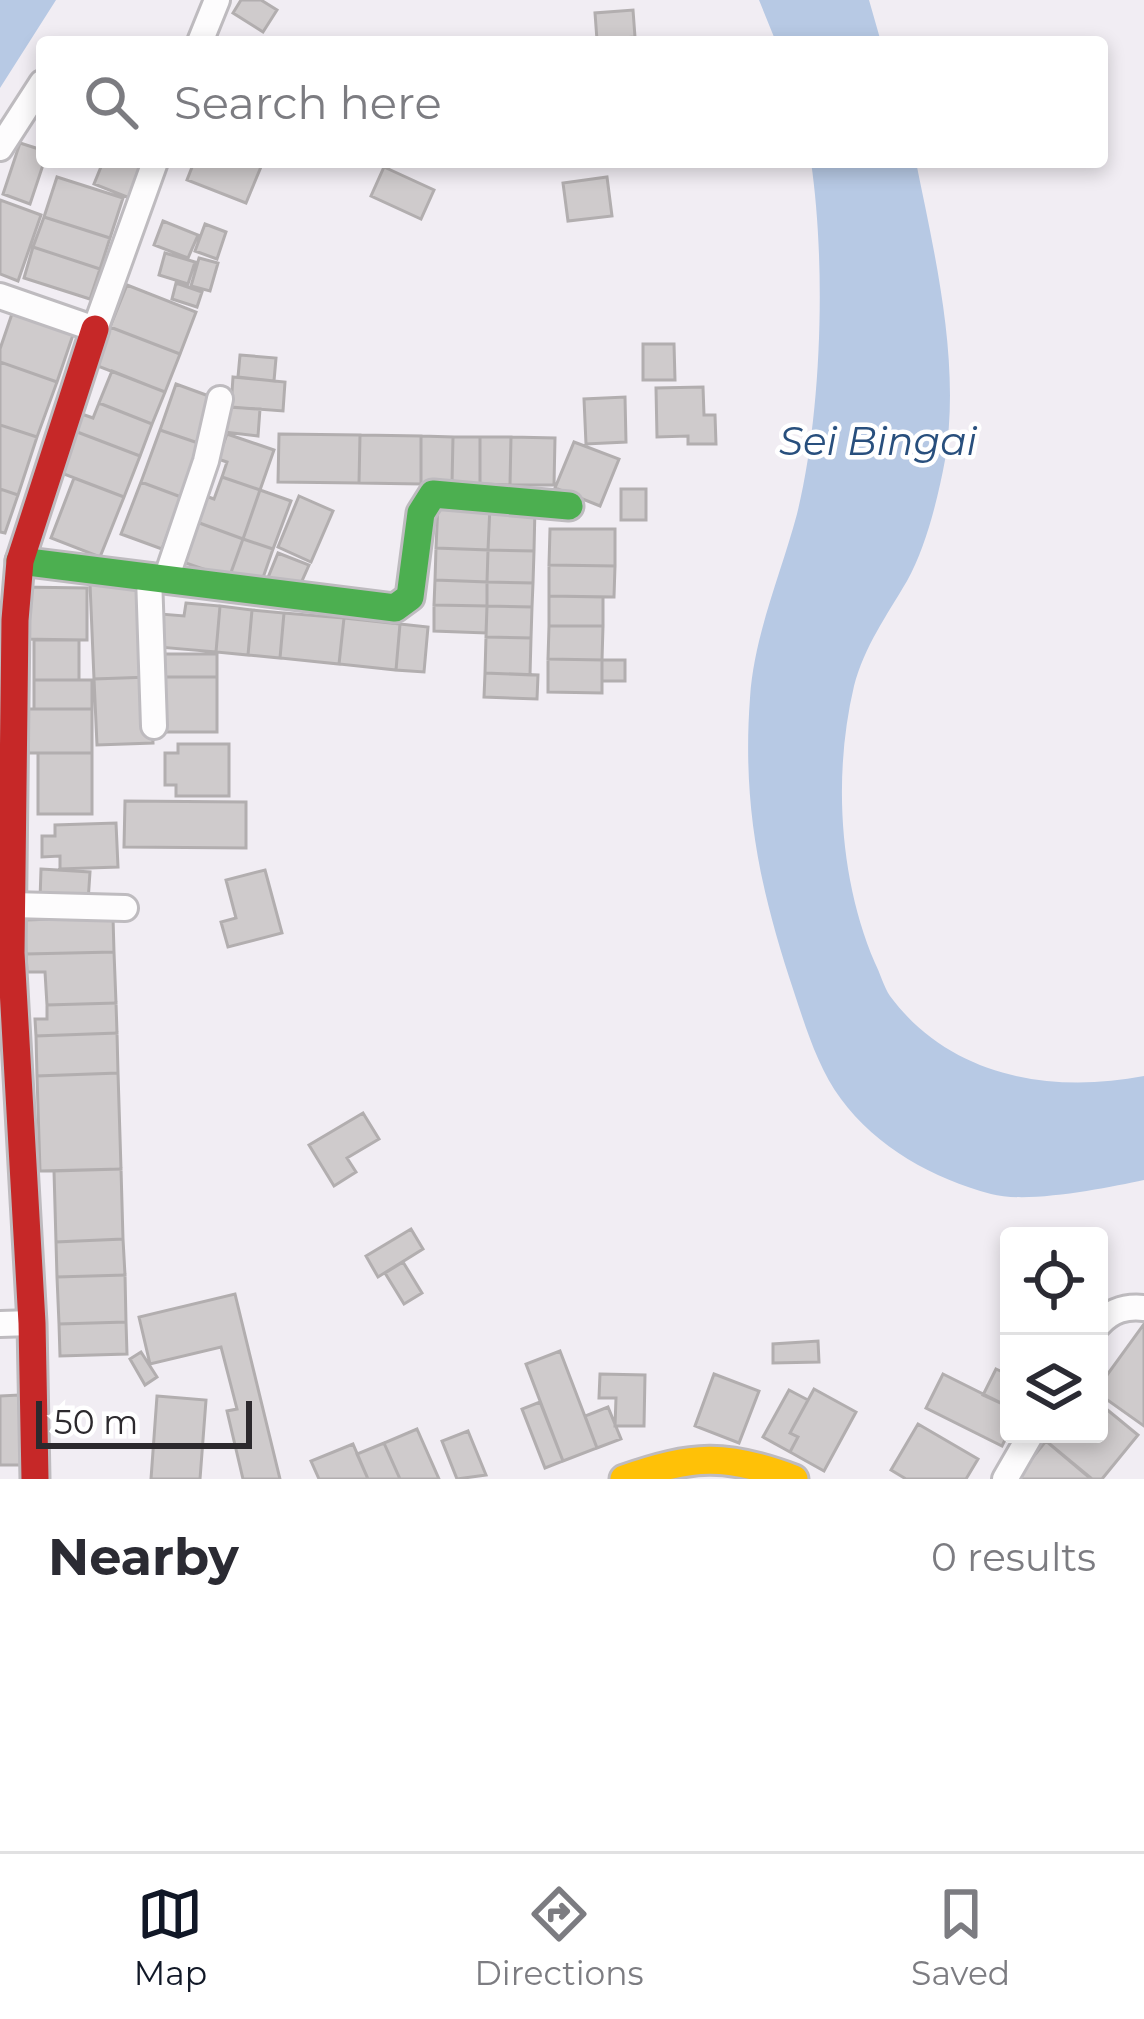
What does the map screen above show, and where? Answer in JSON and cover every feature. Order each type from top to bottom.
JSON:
[{"type":"street","points":[[202,36],[217,0]]},
{"type":"street","points":[[0,148],[36,92]]},
{"type":"street","points":[[35,1479],[32,1323],[6,953],[12,905],[15,620],[20,561],[153,168]]},
{"type":"street","points":[[0,296],[95,329]]},
{"type":"street","points":[[154,726],[158,578],[206,461],[220,399]]},
{"type":"street","points":[[20,561],[395,608],[410,597],[421,513],[433,494],[569,506]]},
{"type":"street","points":[[12,905],[125,908]]},
{"type":"street","points":[[1108,1315],[1129,1306],[1144,1308]]},
{"type":"street","points":[[0,1324],[32,1323]]},
{"type":"street","points":[[1005,1479],[1026,1443]]},
{"type":"street","points":[[624,1479],[687,1456],[744,1459],[794,1479]]},
{"type":"water","points":[[0,0],[56,0],[0,88]]},
{"type":"water","points":[[759,0],[869,0],[879,36],[774,36]]},
{"type":"water","name":"Sei Bingai","points":[[812,168],[917,168],[948,348],[949,423],[935,506],[914,568],[864,658],[847,720],[843,826],[863,931],[890,996],[914,1023],[972,1062],[1039,1080],[1109,1081],[1144,1076],[1144,1180],[1067,1194],[1007,1197],[928,1170],[889,1146],[855,1116],[833,1087],[808,1034],[772,918],[756,847],[748,737],[757,651],[797,514],[812,431],[820,292]]},
{"type":"building","points":[[241,0],[261,0],[277,10],[263,32],[233,13]]},
{"type":"building","points":[[633,10],[635,36],[597,36],[595,13]]},
{"type":"building","points":[[20,143],[36,148],[36,168],[42,168],[30,204],[3,194]]},
{"type":"building","points":[[101,168],[144,168],[132,199],[94,184]]},
{"type":"building","points":[[192,168],[261,168],[246,203],[187,180]]},
{"type":"building","points":[[384,168],[434,190],[421,219],[371,196]]},
{"type":"building","points":[[57,177],[123,198],[110,238],[44,217]]},
{"type":"building","points":[[607,177],[612,216],[568,221],[563,183]]},
{"type":"building","points":[[0,200],[41,215],[18,281],[0,274]]},
{"type":"building","points":[[44,217],[110,238],[100,269],[33,247]]},
{"type":"building","points":[[163,221],[198,235],[188,258],[154,245]]},
{"type":"building","points":[[205,224],[226,232],[217,259],[195,251]]},
{"type":"building","points":[[33,247],[100,269],[90,299],[24,278]]},
{"type":"building","points":[[165,253],[195,262],[188,284],[159,275]]},
{"type":"building","points":[[199,258],[218,263],[210,291],[191,286]]},
{"type":"building","points":[[176,283],[202,292],[197,307],[172,299]]},
{"type":"building","points":[[127,285],[196,312],[180,354],[110,327]]},
{"type":"building","points":[[14,308],[75,329],[57,382],[0,362]]},
{"type":"building","points":[[110,327],[180,354],[165,392],[95,365]]},
{"type":"building","points":[[643,344],[674,344],[675,380],[643,380]]},
{"type":"building","points":[[240,355],[276,358],[274,381],[238,377]]},
{"type":"building","points":[[0,362],[57,382],[37,437],[0,425]]},
{"type":"building","points":[[112,371],[165,392],[152,424],[99,403]]},
{"type":"building","points":[[233,377],[285,382],[283,411],[231,407]]},
{"type":"building","points":[[176,384],[217,399],[201,444],[160,430]]},
{"type":"building","points":[[703,387],[704,415],[715,415],[716,444],[688,444],[688,436],[657,437],[656,388]]},
{"type":"building","points":[[625,397],[626,442],[586,444],[584,399]]},
{"type":"building","points":[[99,403],[152,424],[140,456],[72,430],[79,413],[93,418]]},
{"type":"building","points":[[227,407],[260,409],[258,436],[224,432]]},
{"type":"building","points":[[0,425],[37,437],[18,495],[0,489]]},
{"type":"building","points":[[72,430],[140,456],[124,497],[56,471]]},
{"type":"building","points":[[160,430],[201,444],[181,497],[141,482]]},
{"type":"building","points":[[227,434],[274,450],[260,490],[222,477],[227,462],[218,459]]},
{"type":"building","points":[[279,434],[360,435],[359,483],[278,482]]},
{"type":"building","points":[[360,435],[421,436],[421,484],[359,483]]},
{"type":"building","points":[[421,436],[453,437],[452,484],[421,484]]},
{"type":"building","points":[[453,437],[480,437],[480,484],[452,484]]},
{"type":"building","points":[[480,437],[511,437],[510,485],[480,484]]},
{"type":"building","points":[[511,437],[555,438],[554,485],[510,485]]},
{"type":"building","points":[[574,442],[619,459],[600,506],[555,488]]},
{"type":"building","points":[[222,477],[260,490],[243,539],[194,521],[203,495],[214,499]]},
{"type":"building","points":[[74,478],[124,497],[100,557],[51,538]]},
{"type":"building","points":[[141,482],[181,497],[162,549],[121,534]]},
{"type":"building","points":[[0,489],[18,495],[5,533],[0,532]]},
{"type":"building","points":[[621,489],[646,489],[646,520],[621,520]]},
{"type":"building","points":[[260,490],[291,501],[273,549],[243,539]]},
{"type":"building","points":[[299,496],[333,511],[311,562],[278,547]]},
{"type":"building","points":[[438,504],[490,506],[488,550],[436,548]]},
{"type":"building","points":[[490,506],[535,507],[534,551],[488,550]]},
{"type":"building","points":[[194,521],[243,539],[229,578],[180,561]]},
{"type":"building","points":[[550,529],[615,529],[615,566],[549,565]]},
{"type":"building","points":[[243,539],[273,549],[259,589],[229,578]]},
{"type":"building","points":[[436,548],[488,550],[487,582],[435,580]]},
{"type":"building","points":[[488,550],[534,551],[533,583],[487,582]]},
{"type":"building","points":[[278,553],[309,565],[297,592],[267,580]]},
{"type":"building","points":[[549,565],[615,566],[614,597],[549,596]]},
{"type":"building","points":[[435,580],[487,582],[487,606],[434,605]]},
{"type":"building","points":[[146,581],[150,677],[94,679],[90,584]]},
{"type":"building","points":[[487,582],[533,583],[532,607],[487,606]]},
{"type":"building","points":[[20,587],[87,588],[87,640],[20,639]]},
{"type":"building","points":[[549,596],[603,597],[603,626],[549,626]]},
{"type":"building","points":[[186,603],[220,606],[216,652],[158,647],[161,614],[184,616]]},
{"type":"building","points":[[434,605],[487,606],[486,633],[434,631]]},
{"type":"building","points":[[220,606],[252,610],[248,655],[216,652]]},
{"type":"building","points":[[487,606],[532,607],[531,638],[486,637]]},
{"type":"building","points":[[252,610],[284,613],[280,658],[248,655]]},
{"type":"building","points":[[284,613],[344,618],[339,664],[280,658]]},
{"type":"building","points":[[344,618],[400,624],[396,670],[339,664]]},
{"type":"building","points":[[400,624],[428,627],[424,672],[396,670]]},
{"type":"building","points":[[549,626],[603,626],[602,660],[548,659]]},
{"type":"building","points":[[486,637],[531,638],[530,675],[485,673]]},
{"type":"building","points":[[34,640],[79,640],[79,680],[34,680]]},
{"type":"building","points":[[163,654],[217,654],[217,677],[163,677]]},
{"type":"building","points":[[548,659],[602,660],[602,693],[548,692]]},
{"type":"building","points":[[602,660],[625,660],[625,681],[602,681]]},
{"type":"building","points":[[485,673],[538,675],[537,699],[484,697]]},
{"type":"building","points":[[150,677],[153,743],[97,745],[94,679]]},
{"type":"building","points":[[163,677],[217,677],[217,732],[163,732]]},
{"type":"building","points":[[34,680],[92,680],[92,709],[34,709]]},
{"type":"building","points":[[23,709],[92,709],[92,753],[23,753]]},
{"type":"building","points":[[178,744],[229,744],[229,796],[176,796],[176,785],[165,785],[165,753],[178,753]]},
{"type":"building","points":[[38,753],[92,753],[92,814],[38,814]]},
{"type":"building","points":[[125,801],[246,802],[246,848],[124,847]]},
{"type":"building","points":[[116,823],[118,867],[60,869],[60,856],[42,857],[42,836],[55,836],[55,825]]},
{"type":"building","points":[[41,869],[90,872],[88,902],[40,900]]},
{"type":"building","points":[[265,870],[282,933],[228,947],[221,922],[236,918],[226,880]]},
{"type":"building","points":[[113,917],[114,952],[26,954],[25,920]]},
{"type":"building","points":[[114,952],[116,1003],[47,1005],[45,972],[27,972],[26,954]]},
{"type":"building","points":[[116,1003],[117,1033],[36,1036],[35,1019],[47,1019],[47,1005]]},
{"type":"building","points":[[117,1033],[118,1073],[37,1076],[36,1036]]},
{"type":"building","points":[[118,1073],[121,1169],[40,1171],[37,1076]]},
{"type":"building","points":[[363,1113],[379,1139],[347,1158],[356,1172],[334,1186],[309,1145]]},
{"type":"building","points":[[121,1169],[123,1239],[56,1242],[54,1171]]},
{"type":"building","points":[[411,1229],[423,1249],[378,1277],[366,1256]]},
{"type":"building","points":[[123,1239],[125,1275],[57,1277],[56,1242]]},
{"type":"building","points":[[403,1262],[422,1293],[404,1304],[385,1273]]},
{"type":"building","points":[[125,1275],[126,1322],[59,1324],[57,1277]]},
{"type":"building","points":[[235,1294],[280,1479],[243,1479],[227,1411],[237,1409],[221,1347],[150,1364],[139,1317]]},
{"type":"building","points":[[126,1322],[127,1354],[60,1356],[59,1324]]},
{"type":"building","points":[[1144,1324],[1144,1426],[1108,1400],[1108,1374]]},
{"type":"building","points":[[818,1341],[819,1362],[773,1363],[773,1344]]},
{"type":"building","points":[[560,1351],[597,1448],[563,1461],[526,1364]]},
{"type":"building","points":[[141,1352],[157,1377],[145,1385],[130,1359]]},
{"type":"building","points":[[996,1369],[1000,1371],[1000,1403],[983,1395]]},
{"type":"building","points":[[600,1374],[645,1375],[644,1426],[615,1426],[616,1398],[599,1398]]},
{"type":"building","points":[[714,1374],[759,1391],[739,1443],[695,1426]]},
{"type":"building","points":[[943,1374],[1000,1402],[1004,1443],[1002,1446],[926,1408]]},
{"type":"building","points":[[814,1389],[856,1412],[824,1471],[790,1452],[798,1437],[790,1433]]},
{"type":"building","points":[[789,1390],[808,1400],[790,1433],[798,1437],[790,1452],[763,1437]]},
{"type":"building","points":[[19,1395],[21,1465],[0,1465],[0,1396]]},
{"type":"building","points":[[157,1396],[206,1400],[200,1479],[151,1479]]},
{"type":"building","points":[[540,1402],[563,1461],[545,1468],[522,1409]]},
{"type":"building","points":[[608,1407],[621,1439],[597,1448],[585,1416]]},
{"type":"building","points":[[1108,1410],[1138,1435],[1102,1479],[1092,1479],[1048,1443],[1108,1443]]},
{"type":"building","points":[[918,1424],[978,1459],[966,1479],[906,1479],[891,1470]]},
{"type":"building","points":[[417,1429],[439,1479],[400,1479],[384,1443]]},
{"type":"building","points":[[468,1431],[486,1475],[457,1479],[442,1441]]},
{"type":"building","points":[[384,1443],[400,1479],[368,1479],[357,1454]]},
{"type":"building","points":[[1048,1443],[1091,1479],[1015,1479]]},
{"type":"building","points":[[353,1444],[368,1479],[319,1479],[311,1461]]},
{"type":"traffic: fast","points":[[20,561],[395,608],[410,597],[421,513],[433,494],[569,506]]},
{"type":"traffic: slow","points":[[624,1479],[670,1465],[709,1460],[748,1465],[794,1479]]},
{"type":"traffic: jam","points":[[11,953],[15,620],[20,561],[95,329]]},
{"type":"traffic: jam","points":[[0,953],[11,953],[32,1323],[35,1479]]}]
